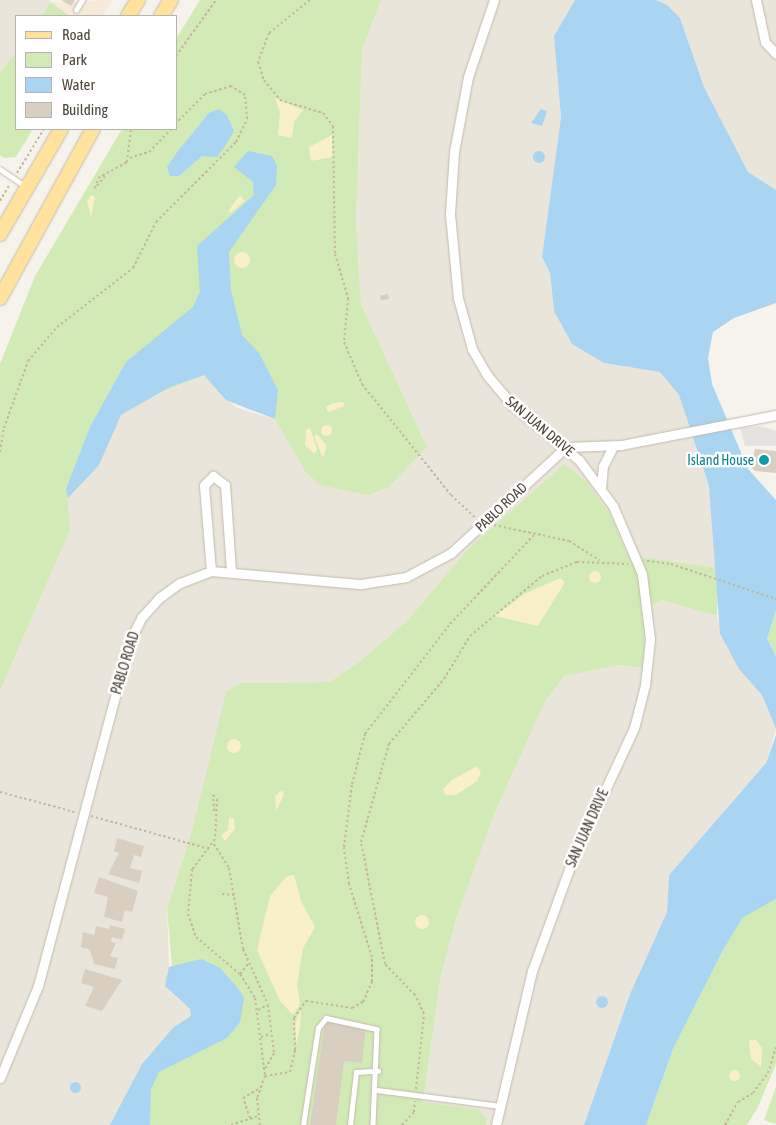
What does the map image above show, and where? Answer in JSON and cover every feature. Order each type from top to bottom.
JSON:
[{"type":"main road","points":[[129,15],[138,0]]},
{"type":"main road","points":[[155,15],[163,0]]},
{"type":"main road","points":[[162,15],[171,0]]},
{"type":"main road","points":[[0,234],[26,186],[60,130]]},
{"type":"main road","points":[[0,298],[92,130]]},
{"type":"street","name":"SAN JUAN DRIVE","points":[[494,0],[468,77],[454,152],[450,214],[456,290],[466,333],[487,375],[512,405],[566,447],[602,488],[638,562],[650,639],[642,702],[549,919],[518,1021],[496,1125]]},
{"type":"street","points":[[756,0],[766,42],[776,54]]},
{"type":"street","points":[[566,447],[613,446],[730,421],[776,415]]},
{"type":"street","points":[[602,488],[602,466],[613,446]]},
{"type":"street","name":"PABLO ROAD","points":[[0,1078],[38,986],[136,627],[169,590],[211,571],[231,570],[361,584],[389,582],[437,563],[484,523],[566,447]]},
{"type":"street","points":[[211,571],[204,485],[213,476],[224,485],[231,570]]},
{"type":"lane","points":[[76,10],[82,0]]},
{"type":"lane","points":[[0,168],[26,186]]},
{"type":"lane","points":[[303,1125],[322,1018],[375,1026],[378,1071],[372,1125]]},
{"type":"lane","points":[[350,1125],[356,1072],[378,1071]]},
{"type":"lane","points":[[377,1090],[500,1106]]},
{"type":"path","points":[[178,53],[216,0]]},
{"type":"path","points":[[310,0],[269,34],[258,62],[264,80],[280,100],[323,113],[333,126],[334,254],[348,298],[344,342],[362,384],[451,495],[484,523],[569,541],[600,560]]},
{"type":"path","points":[[0,452],[4,428],[28,361],[57,327],[133,268],[151,228],[236,142],[247,119],[244,95],[231,86],[205,94],[178,121]]},
{"type":"path","points":[[0,201],[43,130]]},
{"type":"path","points":[[129,158],[131,130]]},
{"type":"path","points":[[105,176],[99,188],[95,188],[95,181],[105,176],[118,171],[129,158],[149,152],[170,130]]},
{"type":"path","points":[[0,192],[4,195]]},
{"type":"path","points":[[265,1076],[290,1072],[295,1050],[294,1018],[306,1001],[352,1008],[363,1002],[372,982],[372,957],[348,884],[344,847],[352,784],[365,734],[450,624],[535,534]]},
{"type":"path","points":[[402,1125],[414,1112],[424,1014],[415,995],[386,964],[362,842],[386,752],[486,620],[549,572],[600,560],[638,562],[657,560],[776,598]]},
{"type":"path","points":[[0,792],[209,849]]},
{"type":"path","points":[[214,811],[210,800],[212,795],[217,799],[214,811],[214,844],[230,868],[248,964],[268,1005],[274,1053],[265,1069]]},
{"type":"path","points":[[214,844],[192,869],[188,914],[196,938],[240,974],[252,991],[258,1010],[265,1069],[265,1076],[260,1088],[260,1125]]},
{"type":"path","points":[[222,894],[235,895]]},
{"type":"path","points":[[240,974],[248,964]]},
{"type":"path","points":[[258,1010],[268,1005]]},
{"type":"path","points":[[261,1037],[272,1034]]},
{"type":"path","points":[[725,1125],[738,1102],[753,1093],[768,1073],[776,1047]]},
{"type":"path","points":[[250,1118],[244,1098],[260,1088]]},
{"type":"path","points":[[232,1125],[259,1116]]},
{"type":"shaded area","points":[[0,0],[51,0],[43,15],[15,15],[15,53],[0,73]]},
{"type":"shaded area","points":[[113,0],[103,15],[69,15],[50,2]]},
{"type":"shaded area","points":[[381,0],[575,0],[554,36],[561,117],[542,257],[550,273],[554,311],[604,363],[661,372],[679,395],[709,486],[718,568],[628,555],[610,514],[585,480],[564,464],[468,549],[407,621],[363,660],[330,682],[240,683],[167,909],[170,991],[190,1009],[191,1016],[142,1064],[110,1125],[0,1125],[0,691],[70,530],[68,498],[99,465],[121,415],[140,401],[204,375],[237,408],[275,419],[286,435],[389,487],[427,447],[361,304],[356,221],[362,50]]},
{"type":"shaded area","points":[[656,0],[776,0],[776,190],[748,172],[704,87],[680,18]]},
{"type":"shaded area","points":[[761,426],[776,431],[776,446],[745,446],[740,428]]},
{"type":"shaded area","points":[[662,600],[717,616],[726,647],[762,695],[776,729],[766,763],[669,875],[667,912],[630,994],[584,1125],[486,1125],[487,1119],[423,1103],[441,975],[457,916],[495,812],[544,704],[564,676],[619,665],[644,668],[644,611]]},
{"type":"green space","points":[[200,0],[381,0],[362,50],[356,221],[361,304],[427,447],[389,487],[368,495],[320,485],[305,471],[275,419],[226,400],[204,375],[140,401],[121,415],[99,465],[68,498],[70,530],[0,691],[0,364],[35,276],[121,130],[178,130],[178,36]]},
{"type":"green space","points":[[50,2],[69,15],[43,15]]},
{"type":"green space","points":[[15,53],[15,130],[32,130],[16,157],[4,158],[0,155],[0,73]]},
{"type":"green space","points":[[564,464],[585,480],[610,514],[628,555],[718,568],[717,616],[662,600],[644,611],[644,668],[619,665],[564,676],[544,704],[495,812],[457,916],[441,975],[423,1102],[479,1110],[487,1119],[486,1125],[110,1125],[142,1064],[173,1028],[191,1016],[190,1009],[164,980],[172,966],[167,909],[192,831],[226,692],[240,683],[330,682],[362,660],[407,621],[468,549]]},
{"type":"green space","points":[[776,610],[776,656],[767,639]]},
{"type":"green space","points":[[776,899],[776,1064],[757,1109],[747,1125],[646,1125],[673,1049],[741,918]]},
{"type":"green space","points":[[776,1087],[776,1124],[764,1120]]},
{"type":"sand","points":[[275,98],[303,110],[294,122],[292,138],[278,135],[280,112]]},
{"type":"sand","points":[[332,135],[333,157],[311,161],[309,147]]},
{"type":"sand","points":[[91,195],[95,197],[91,217],[87,202]]},
{"type":"sand","points":[[240,195],[245,201],[230,213],[229,210]]},
{"type":"sand","points":[[242,252],[250,260],[242,268],[234,260]]},
{"type":"sand","points":[[343,402],[345,406],[328,412],[326,407],[333,403]]},
{"type":"sand","points":[[326,424],[332,430],[326,436],[320,430]]},
{"type":"sand","points":[[310,428],[317,449],[315,454],[305,446],[306,430]]},
{"type":"sand","points":[[317,434],[327,446],[323,458],[314,436]]},
{"type":"sand","points":[[595,571],[601,577],[595,583],[589,577]]},
{"type":"sand","points":[[560,578],[565,582],[538,626],[495,616],[524,594]]},
{"type":"sand","points":[[231,739],[237,739],[241,746],[237,753],[231,753],[227,749],[227,743]]},
{"type":"sand","points":[[477,766],[481,773],[477,781],[456,795],[445,795],[443,789],[452,780]]},
{"type":"sand","points":[[282,790],[284,795],[276,811],[275,796]]},
{"type":"sand","points":[[229,818],[234,819],[235,829],[225,841],[221,835],[228,830]]},
{"type":"sand","points":[[294,875],[301,901],[315,927],[303,948],[297,985],[300,1004],[293,1015],[280,1001],[257,950],[270,896],[287,876]]},
{"type":"sand","points":[[419,915],[425,915],[429,922],[425,929],[419,929],[415,925],[415,919]]},
{"type":"sand","points":[[301,1009],[300,1028],[296,1044],[295,1024]]},
{"type":"sand","points":[[749,1040],[756,1040],[762,1048],[761,1067],[751,1059]]},
{"type":"sand","points":[[734,1069],[740,1075],[734,1081],[728,1075]]},
{"type":"water","points":[[575,0],[656,0],[667,5],[680,18],[704,87],[748,172],[776,190],[776,303],[734,318],[713,332],[708,358],[712,384],[748,469],[776,500],[776,610],[767,639],[776,656],[776,729],[762,695],[739,669],[720,634],[709,486],[679,395],[660,372],[604,363],[572,344],[554,311],[550,273],[542,257],[561,117],[554,36]]},
{"type":"water","points":[[218,109],[227,115],[234,131],[217,157],[202,156],[179,176],[170,176],[167,167],[178,151],[209,113]]},
{"type":"water","points":[[541,109],[547,111],[542,126],[531,123]]},
{"type":"water","points":[[248,151],[272,156],[277,166],[276,185],[229,252],[231,290],[242,335],[259,353],[278,390],[275,419],[226,400],[204,375],[170,387],[121,415],[99,465],[68,498],[66,489],[90,427],[126,362],[193,307],[200,292],[197,246],[254,195],[253,182],[234,167]]},
{"type":"water","points":[[537,151],[541,151],[545,157],[541,163],[537,163],[533,159],[533,155]]},
{"type":"water","points":[[776,735],[776,899],[742,918],[722,952],[673,1049],[646,1125],[584,1125],[630,994],[667,912],[669,875],[766,763]]},
{"type":"water","points":[[201,959],[220,968],[238,988],[244,998],[240,1022],[227,1038],[159,1072],[151,1089],[150,1125],[110,1125],[142,1064],[173,1028],[191,1016],[190,1009],[165,986],[169,967]]},
{"type":"water","points":[[602,996],[608,1002],[602,1008],[596,1002]]},
{"type":"water","points":[[75,1081],[81,1087],[75,1093],[69,1087]]},
{"type":"building","points":[[61,0],[75,0],[71,6]]},
{"type":"building","points":[[388,294],[389,299],[381,300],[380,296]]},
{"type":"building","name":"Island House","points":[[755,449],[776,451],[776,473],[755,471],[751,467]]},
{"type":"building","points":[[117,838],[144,846],[141,857],[134,855],[130,868],[142,871],[139,883],[108,874],[119,853],[114,851]]},
{"type":"building","points":[[99,877],[138,891],[132,912],[125,910],[122,922],[104,917],[108,897],[94,893]]},
{"type":"building","points":[[110,925],[125,929],[122,940],[112,937],[111,942],[116,943],[110,956],[118,958],[115,969],[94,964],[90,950],[81,947],[83,932],[94,935],[96,926],[109,929]]},
{"type":"building","points":[[85,969],[122,980],[102,1011],[85,1006],[94,987],[81,983]]},
{"type":"building","points":[[325,1021],[366,1026],[362,1063],[344,1061],[336,1125],[310,1125]]},
{"type":"place","name":"Island House","points":[[764,460]]}]
